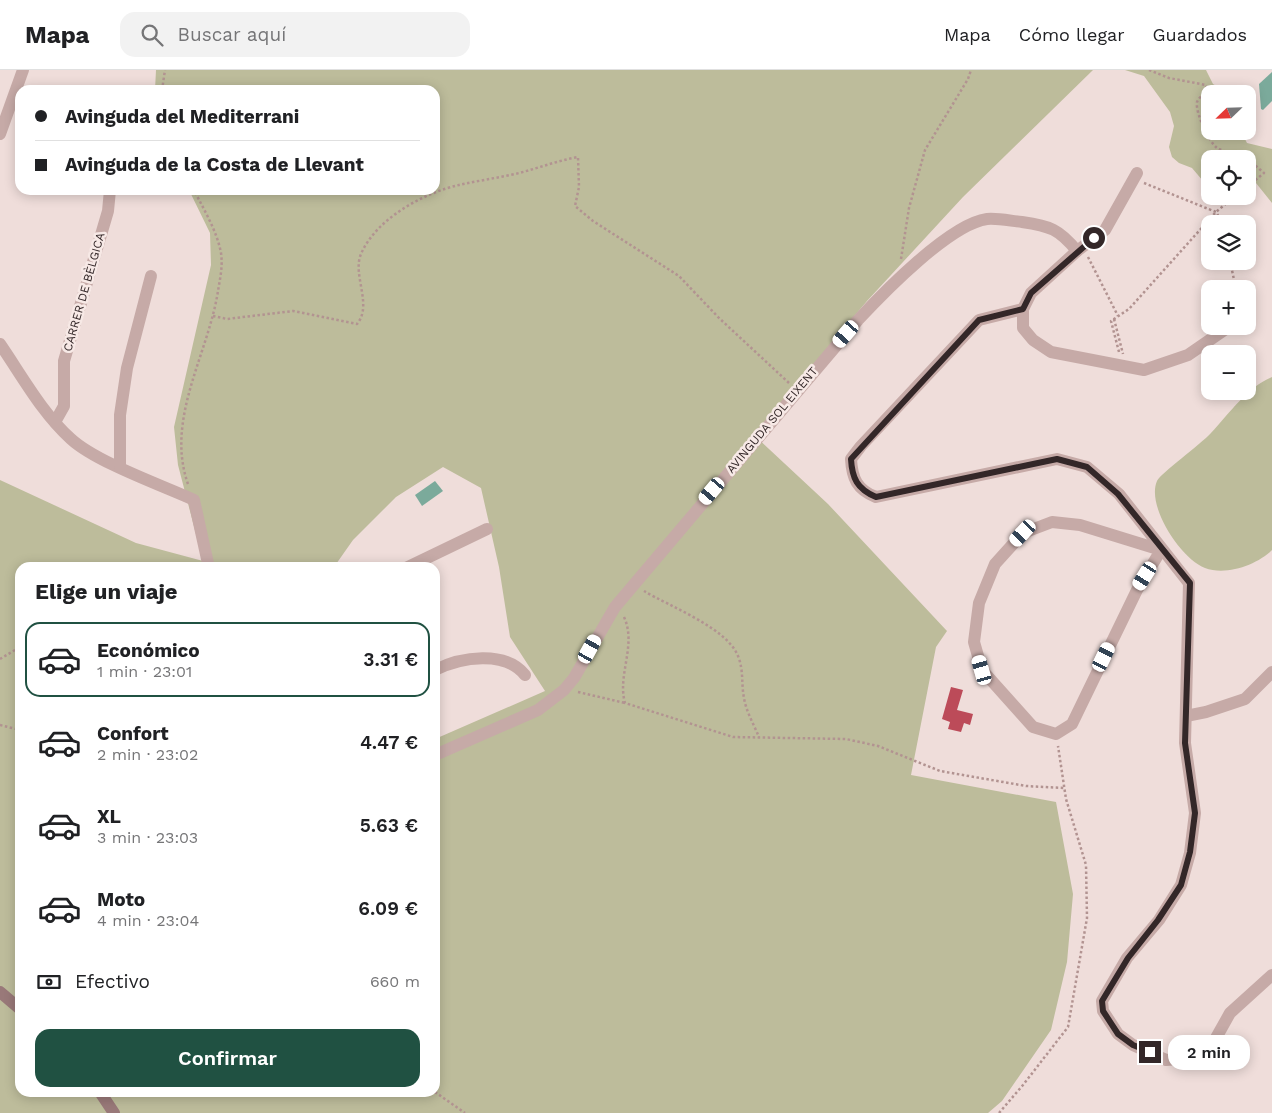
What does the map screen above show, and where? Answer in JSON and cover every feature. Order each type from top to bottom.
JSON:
[{"type":"main road","points":[[0,992],[15,1005]]},
{"type":"main road","points":[[103,1097],[114,1113]]},
{"type":"street","points":[[18,85],[23,70]]},
{"type":"street","points":[[0,134],[15,92]]},
{"type":"street","points":[[1136,176],[1105,230],[1077,251],[1031,293],[1023,309],[1023,328],[1033,340],[1051,352],[1087,361],[1144,370],[1188,355],[1217,335]]},
{"type":"street","name":"CARRER DE BÈLGICA","points":[[55,422],[64,406],[64,361],[108,211],[110,195]]},
{"type":"street","name":"AVINGUDA SOL EIXENT","points":[[440,753],[538,710],[567,686],[615,607],[633,584],[858,320],[897,280],[952,235],[987,219],[1048,226],[1064,236],[1077,251]]},
{"type":"street","points":[[120,466],[120,415],[127,368],[151,276]]},
{"type":"street","points":[[1023,309],[979,320],[861,446],[851,459],[852,476],[858,486],[876,497],[1057,459],[1087,467],[1118,494],[1161,550],[1190,583],[1186,762],[1195,813],[1190,852],[1181,885],[1158,920],[1128,958],[1102,1001],[1103,1011],[1118,1034],[1133,1045],[1166,1060],[1180,1059],[1199,1051],[1216,1038],[1230,1013],[1272,975]]},
{"type":"street","points":[[0,344],[55,422],[71,440],[120,466],[194,500],[208,562]]},
{"type":"street","points":[[1052,522],[1080,525],[1161,550],[1137,590],[1072,724],[1056,734],[1034,727],[982,670],[974,642],[979,603],[994,564],[1023,533],[1052,522]]},
{"type":"street","points":[[418,562],[487,529]]},
{"type":"street","points":[[440,668],[463,660],[482,659],[517,665],[526,675]]},
{"type":"street","points":[[1186,716],[1206,712],[1245,699],[1272,672]]},
{"type":"path","points":[[163,85],[165,70]]},
{"type":"path","points":[[897,280],[909,208],[925,150],[968,79],[971,70]]},
{"type":"path","points":[[1149,70],[1169,78],[1206,85],[1208,92],[1199,98],[1197,104],[1198,112],[1209,138],[1216,147],[1224,150]]},
{"type":"path","points":[[440,192],[457,186],[498,178],[578,157],[579,188],[575,206],[593,221],[679,276],[719,318],[798,391]]},
{"type":"path","points":[[1256,166],[1264,173],[1256,180]]},
{"type":"path","points":[[1136,176],[1216,212],[1218,215]]},
{"type":"path","points":[[194,500],[184,473],[181,424],[213,316],[222,268],[216,234],[196,195]]},
{"type":"path","points":[[213,316],[227,319],[293,311],[357,324],[362,318],[363,303],[360,257],[372,234],[391,218],[420,200],[433,195]]},
{"type":"path","points":[[1122,358],[1111,321],[1129,309],[1224,205]]},
{"type":"path","points":[[1088,258],[1118,316]]},
{"type":"path","points":[[633,584],[724,638],[737,654],[743,674],[744,699],[759,737]]},
{"type":"path","points":[[615,607],[626,621],[628,639],[623,688],[625,703]]},
{"type":"path","points":[[0,660],[15,650]]},
{"type":"path","points":[[567,686],[576,691],[625,703],[733,737],[846,739],[878,746],[940,771],[1026,786],[1064,788]]},
{"type":"path","points":[[0,725],[15,729]]},
{"type":"path","points":[[999,1113],[1068,1026],[1088,918],[1086,865],[1064,788],[1056,734]]},
{"type":"path","points":[[440,1096],[465,1113]]},
{"type":"shaded area","points":[[156,70],[1093,70],[963,197],[867,301],[754,435],[828,504],[947,631],[936,647],[911,775],[1056,802],[1073,894],[1067,962],[1051,1030],[1002,1101],[988,1113],[0,1113],[0,480],[136,543],[203,561],[178,465],[174,427],[211,265],[210,233],[191,195],[440,195],[440,85],[155,85]]},
{"type":"shaded area","points":[[1125,70],[1206,70],[1215,85],[1201,85],[1201,140],[1246,140],[1247,143],[1272,149],[1272,203],[1256,183],[1256,150],[1201,150],[1201,179],[1192,168],[1179,163],[1172,157],[1169,147],[1174,126],[1170,112],[1144,76]]},
{"type":"shaded area","points":[[1272,72],[1272,101],[1263,110],[1261,109],[1259,84]]},
{"type":"shaded area","points":[[1272,377],[1272,550],[1258,560],[1241,568],[1222,571],[1205,568],[1186,554],[1168,531],[1156,504],[1155,492],[1157,481],[1206,438],[1241,400],[1256,400],[1256,387]]},
{"type":"shaded area","points":[[435,481],[443,491],[422,506],[415,495]]},
{"type":"building","points":[[951,687],[963,690],[957,710],[973,714],[970,725],[964,723],[961,732],[948,729],[950,722],[942,719]]},
{"type":"route","points":[[1094,238],[1031,293],[1023,309],[979,320],[861,446],[851,459],[852,476],[858,486],[866,493],[876,497],[1057,459],[1087,467],[1118,494],[1161,550],[1190,583],[1185,743],[1186,762],[1195,813],[1190,852],[1181,885],[1158,920],[1128,958],[1102,1001],[1103,1011],[1118,1034],[1133,1045],[1150,1052]]}]
